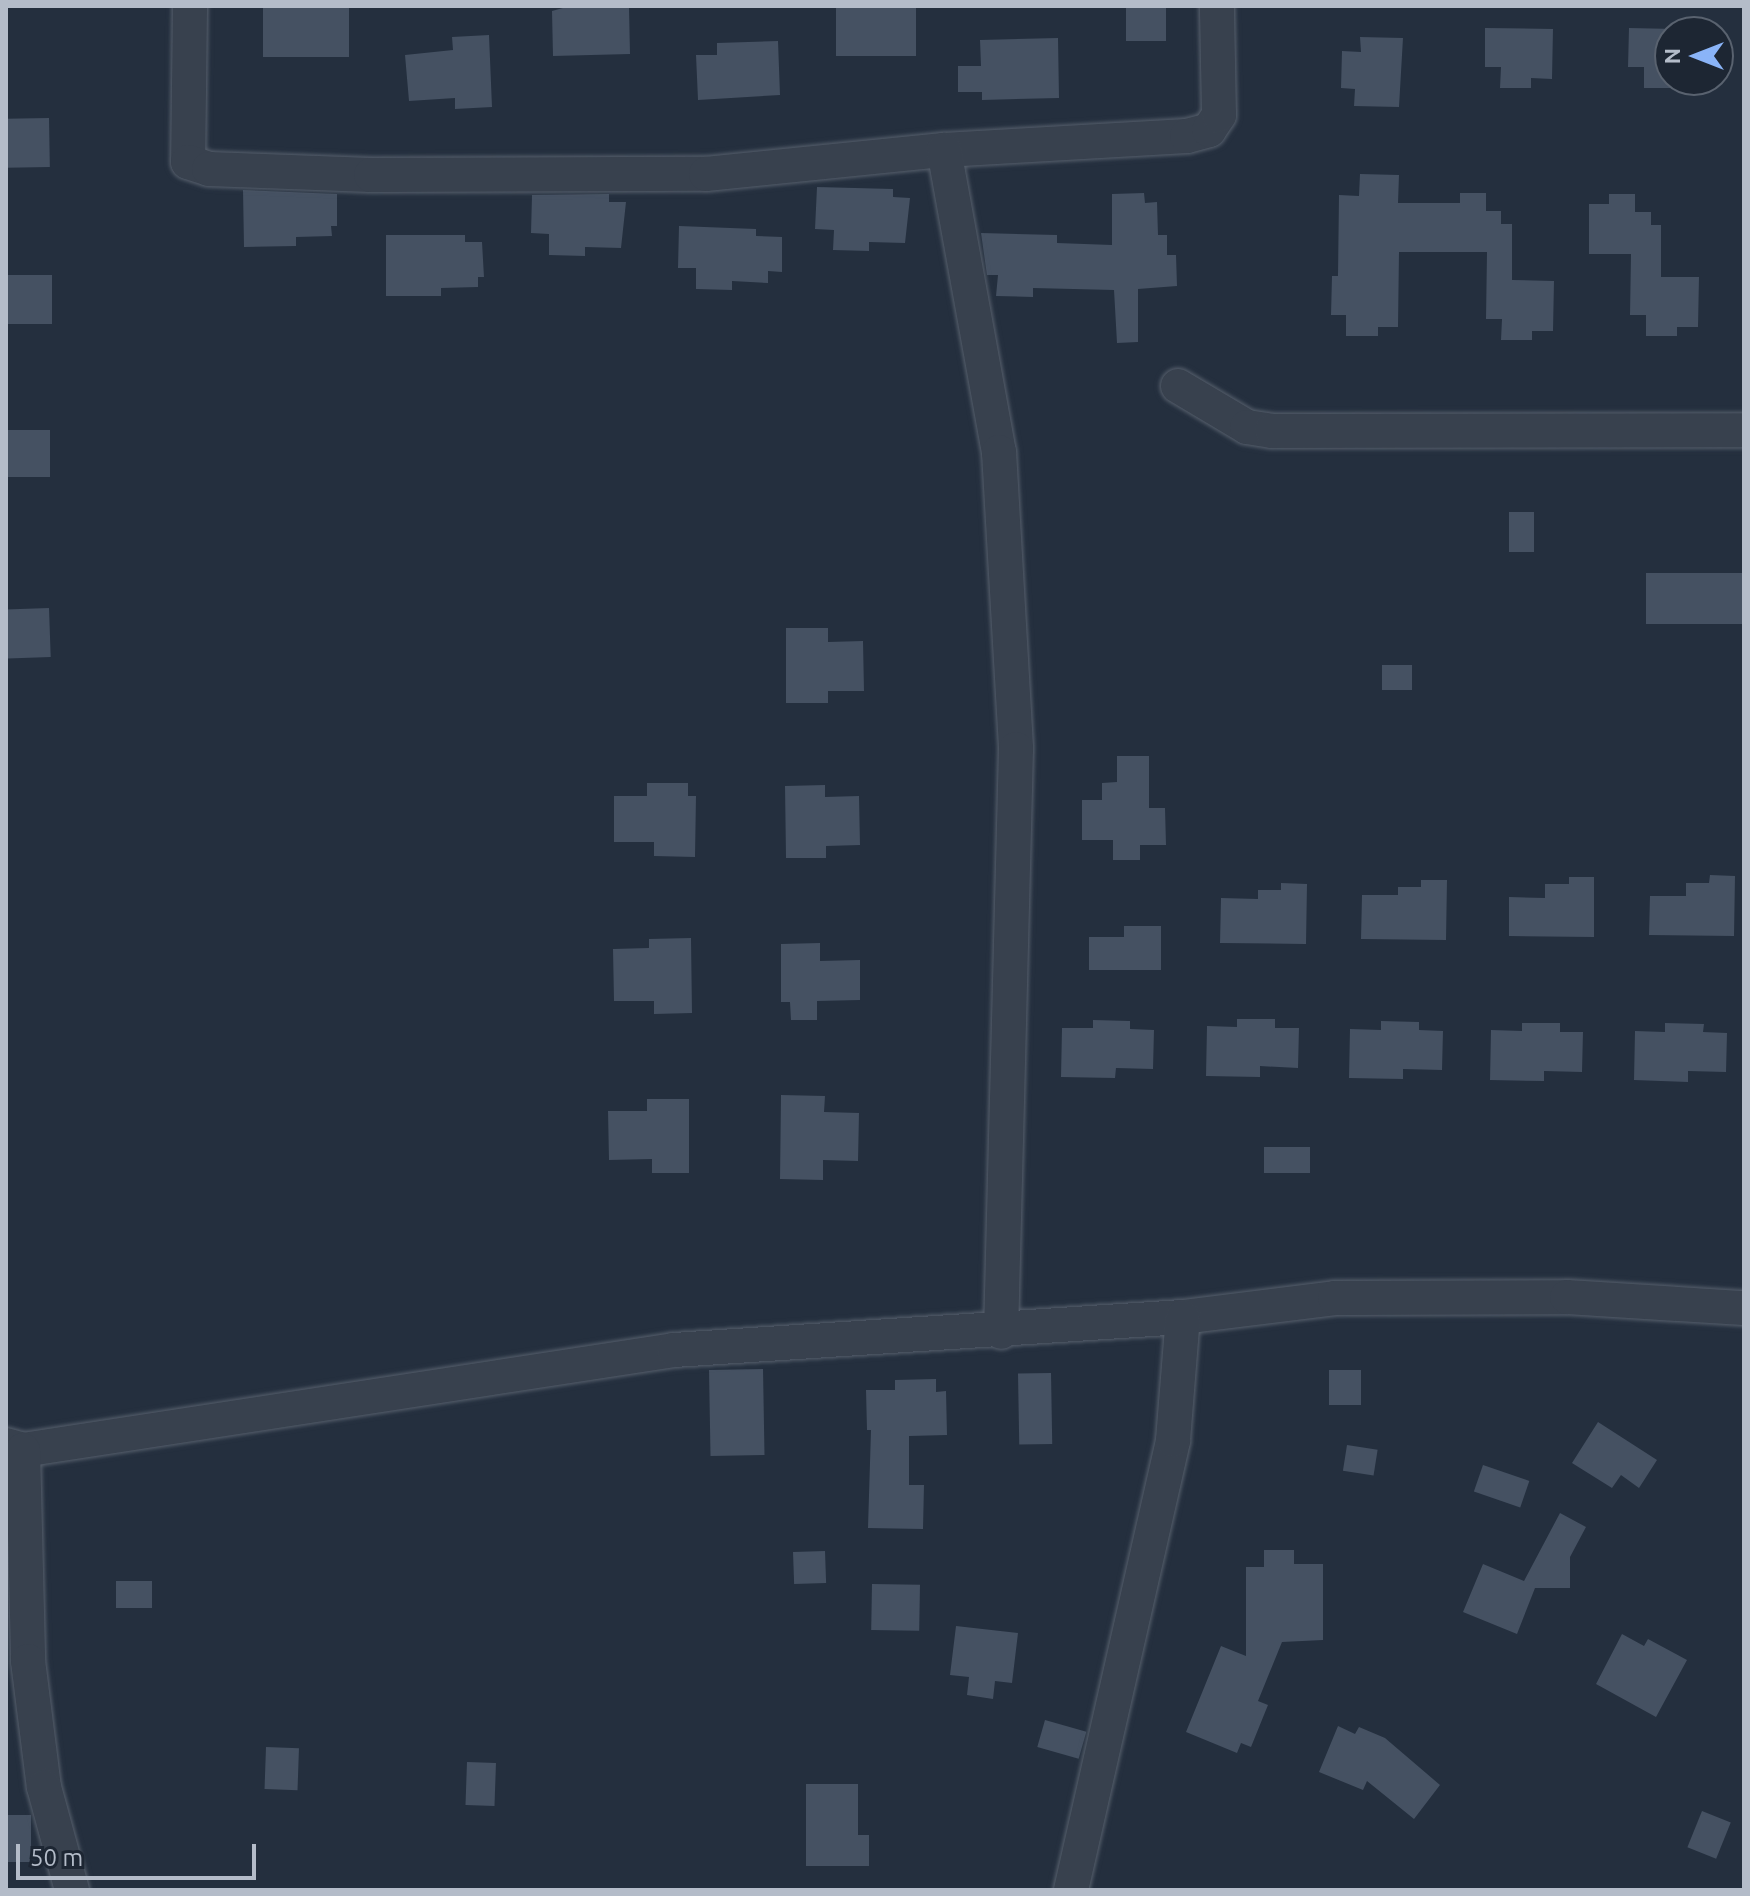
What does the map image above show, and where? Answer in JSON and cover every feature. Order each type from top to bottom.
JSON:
[{"type":"street","points":[[190,6],[188,162],[197,167],[371,175],[706,174],[944,150],[1187,136],[1209,130],[1219,115],[1217,6]]},
{"type":"street","points":[[944,150],[999,452],[1016,749],[1001,1332]]},
{"type":"street","points":[[1178,386],[1247,427],[1272,431],[1744,430]]},
{"type":"street","points":[[72,1890],[44,1787],[28,1661],[14,1447],[674,1350],[1001,1332],[1183,1317],[1335,1298],[1567,1297],[1744,1308]]},
{"type":"street","points":[[1071,1890],[1167,1471],[1183,1317]]},
{"type":"building","points":[[263,6],[349,6],[349,57],[263,57]]},
{"type":"building","points":[[570,6],[629,8],[630,54],[553,56],[552,11]]},
{"type":"building","points":[[836,6],[916,6],[916,56],[836,56]]},
{"type":"building","points":[[1126,6],[1166,6],[1166,41],[1126,41]]},
{"type":"building","points":[[1485,28],[1553,29],[1552,79],[1531,78],[1531,88],[1500,88],[1501,67],[1485,67]]},
{"type":"building","points":[[1629,28],[1654,29],[1654,88],[1644,88],[1644,67],[1628,67]]},
{"type":"building","points":[[489,35],[492,107],[455,109],[455,98],[409,101],[405,55],[453,50],[452,37]]},
{"type":"building","points":[[1360,37],[1403,38],[1399,107],[1354,106],[1355,89],[1341,88],[1342,51],[1361,52]]},
{"type":"building","points":[[1058,38],[1059,98],[982,100],[982,92],[958,92],[958,66],[981,66],[980,40]]},
{"type":"building","points":[[778,41],[780,95],[698,100],[696,55],[717,55],[717,43]]},
{"type":"building","points":[[49,118],[50,167],[7,168],[6,119]]},
{"type":"building","points":[[1360,174],[1399,175],[1398,203],[1460,203],[1460,193],[1486,193],[1486,211],[1501,211],[1501,224],[1512,224],[1512,280],[1554,281],[1553,331],[1532,331],[1532,340],[1501,340],[1502,319],[1486,319],[1487,252],[1399,252],[1398,327],[1378,327],[1378,336],[1346,336],[1346,315],[1331,315],[1332,276],[1338,276],[1339,195],[1359,196]]},
{"type":"building","points":[[817,187],[893,189],[893,197],[910,198],[905,243],[869,242],[869,251],[833,250],[834,230],[815,229]]},
{"type":"building","points":[[243,190],[337,194],[337,226],[331,226],[332,236],[296,237],[296,246],[244,247]]},
{"type":"building","points":[[1144,193],[1145,203],[1157,202],[1158,235],[1167,235],[1167,255],[1176,255],[1177,286],[1138,289],[1138,342],[1117,343],[1114,290],[1033,288],[1033,297],[996,296],[998,275],[987,275],[981,233],[1057,235],[1057,243],[1112,245],[1112,194]]},
{"type":"building","points":[[609,194],[609,202],[626,202],[621,248],[585,247],[585,256],[549,255],[549,234],[531,233],[532,195]]},
{"type":"building","points":[[1609,194],[1635,194],[1635,212],[1651,212],[1651,225],[1661,225],[1661,277],[1699,277],[1698,327],[1677,327],[1677,336],[1646,336],[1646,315],[1630,315],[1631,254],[1589,254],[1589,204],[1609,204]]},
{"type":"building","points":[[679,226],[756,229],[756,236],[782,237],[782,272],[768,271],[768,283],[732,281],[732,290],[696,289],[696,268],[678,268]]},
{"type":"building","points":[[386,235],[465,235],[465,242],[482,242],[484,277],[478,277],[478,287],[441,288],[441,296],[386,296]]},
{"type":"building","points":[[6,275],[52,275],[52,324],[6,324]]},
{"type":"building","points":[[6,430],[50,430],[50,477],[6,477]]},
{"type":"building","points":[[1509,512],[1534,512],[1534,552],[1509,552]]},
{"type":"building","points":[[1646,573],[1744,573],[1744,624],[1646,624]]},
{"type":"building","points":[[49,608],[51,657],[8,658],[6,610]]},
{"type":"building","points":[[786,628],[828,628],[828,642],[863,641],[864,691],[828,691],[828,703],[786,703]]},
{"type":"building","points":[[1382,665],[1412,665],[1412,690],[1382,690]]},
{"type":"building","points":[[1117,756],[1149,756],[1149,808],[1165,808],[1166,845],[1140,845],[1140,860],[1113,860],[1113,840],[1082,840],[1082,800],[1102,800],[1102,783],[1117,782]]},
{"type":"building","points":[[647,783],[688,783],[688,796],[696,796],[695,857],[654,856],[654,842],[614,842],[614,796],[647,796]]},
{"type":"building","points":[[825,785],[825,797],[859,796],[860,845],[826,846],[826,858],[786,858],[785,786]]},
{"type":"building","points":[[1710,875],[1735,876],[1734,936],[1649,935],[1650,896],[1686,896],[1686,883],[1709,883]]},
{"type":"building","points":[[1569,877],[1594,877],[1594,937],[1509,936],[1509,897],[1545,898],[1545,884],[1569,884]]},
{"type":"building","points":[[1421,880],[1447,880],[1446,940],[1361,939],[1362,895],[1398,895],[1398,887],[1421,887]]},
{"type":"building","points":[[1281,883],[1307,884],[1306,944],[1220,943],[1221,898],[1258,899],[1258,890],[1281,890]]},
{"type":"building","points":[[1124,926],[1161,926],[1161,970],[1089,970],[1089,937],[1124,937]]},
{"type":"building","points":[[691,938],[692,1013],[654,1014],[654,1001],[614,1001],[613,949],[649,948],[649,939]]},
{"type":"building","points":[[820,943],[820,961],[860,960],[860,1000],[817,1001],[817,1020],[791,1020],[790,1002],[781,1002],[781,944]]},
{"type":"building","points":[[1237,1019],[1275,1019],[1275,1028],[1299,1028],[1298,1068],[1260,1066],[1260,1077],[1206,1076],[1207,1026],[1237,1027]]},
{"type":"building","points":[[1093,1020],[1130,1021],[1130,1029],[1154,1030],[1153,1069],[1116,1068],[1115,1078],[1061,1077],[1062,1028],[1093,1028]]},
{"type":"building","points":[[1381,1021],[1419,1022],[1419,1030],[1443,1031],[1442,1070],[1403,1069],[1403,1079],[1349,1078],[1350,1029],[1381,1030]]},
{"type":"building","points":[[1522,1023],[1560,1023],[1560,1032],[1583,1032],[1582,1072],[1544,1071],[1544,1081],[1490,1080],[1491,1030],[1522,1031]]},
{"type":"building","points":[[1665,1023],[1704,1024],[1703,1032],[1727,1033],[1726,1072],[1688,1071],[1688,1082],[1634,1080],[1635,1031],[1665,1032]]},
{"type":"building","points":[[781,1095],[825,1096],[824,1112],[859,1113],[858,1161],[823,1160],[823,1180],[780,1179]]},
{"type":"building","points":[[647,1099],[689,1099],[689,1173],[652,1173],[652,1159],[609,1160],[608,1111],[647,1111]]},
{"type":"building","points":[[1264,1147],[1310,1147],[1310,1173],[1264,1173]]},
{"type":"building","points":[[763,1369],[765,1455],[711,1456],[709,1370]]},
{"type":"building","points":[[1329,1370],[1361,1370],[1361,1405],[1329,1405]]},
{"type":"building","points":[[1051,1373],[1052,1444],[1019,1445],[1018,1374]]},
{"type":"building","points":[[936,1379],[936,1392],[946,1391],[947,1435],[909,1436],[909,1485],[924,1485],[923,1529],[868,1528],[871,1430],[867,1430],[866,1390],[895,1390],[895,1380]]},
{"type":"building","points":[[1598,1422],[1657,1460],[1639,1488],[1621,1475],[1612,1488],[1572,1463]]},
{"type":"building","points":[[1347,1445],[1378,1450],[1374,1476],[1343,1471]]},
{"type":"building","points":[[1483,1465],[1529,1481],[1520,1507],[1474,1491]]},
{"type":"building","points":[[1560,1513],[1586,1527],[1570,1557],[1570,1588],[1535,1588],[1517,1634],[1463,1612],[1483,1564],[1524,1581]]},
{"type":"building","points":[[1264,1550],[1294,1550],[1294,1564],[1323,1564],[1323,1640],[1282,1642],[1258,1701],[1268,1705],[1251,1747],[1241,1743],[1237,1753],[1186,1732],[1221,1646],[1246,1656],[1246,1567],[1264,1567]]},
{"type":"building","points":[[825,1551],[826,1583],[794,1584],[793,1552]]},
{"type":"building","points":[[116,1581],[152,1581],[152,1608],[116,1608]]},
{"type":"building","points":[[872,1584],[920,1585],[919,1631],[871,1630]]},
{"type":"building","points":[[956,1626],[1018,1633],[1012,1683],[995,1681],[993,1699],[967,1695],[969,1677],[950,1675]]},
{"type":"building","points":[[1622,1634],[1644,1646],[1648,1639],[1687,1660],[1656,1717],[1596,1684]]},
{"type":"building","points":[[1045,1720],[1086,1732],[1079,1759],[1037,1747]]},
{"type":"building","points":[[1338,1726],[1355,1734],[1359,1727],[1385,1738],[1440,1785],[1414,1819],[1367,1781],[1363,1790],[1319,1772]]},
{"type":"building","points":[[266,1747],[299,1748],[298,1790],[265,1789]]},
{"type":"building","points":[[467,1762],[496,1763],[494,1806],[465,1805]]},
{"type":"building","points":[[806,1784],[858,1784],[858,1835],[869,1835],[869,1866],[806,1866]]},
{"type":"building","points":[[1702,1811],[1731,1823],[1716,1859],[1687,1847]]},
{"type":"building","points":[[7,1815],[31,1815],[31,1862],[7,1862]]}]
